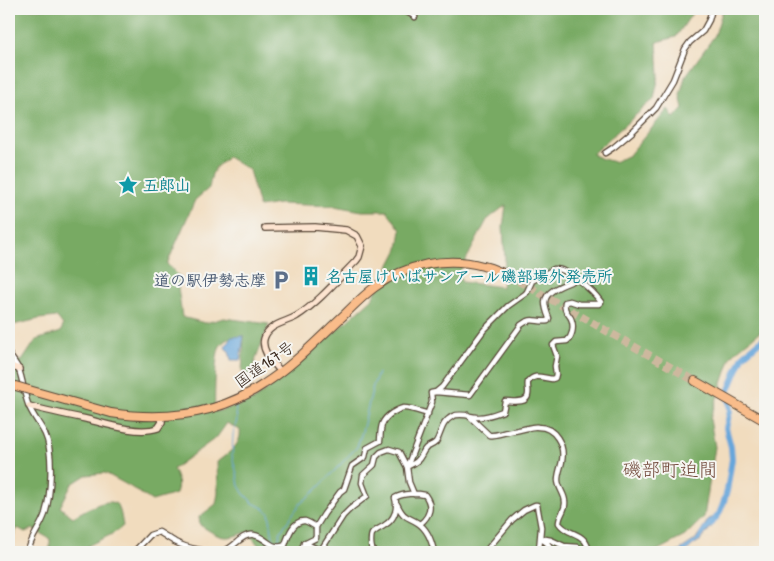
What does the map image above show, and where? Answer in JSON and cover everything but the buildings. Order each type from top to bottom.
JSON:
[{"type":"highway","name":"国道167号","points":[[9,384],[111,413],[161,416],[188,414],[216,408],[262,386],[297,360],[366,294],[383,281],[401,272],[428,264],[457,262],[484,266],[508,275]]},
{"type":"highway","points":[[698,382],[765,421]]},
{"type":"street","points":[[402,9],[415,17]]},
{"type":"street","points":[[605,153],[632,132],[656,108],[673,80],[685,48],[703,31],[712,9]]},
{"type":"street","points":[[265,228],[315,227],[346,230],[356,236],[362,246],[356,261],[311,306],[296,317],[270,328],[266,332],[263,342],[264,348],[281,372]]},
{"type":"street","points":[[557,268],[572,275],[600,299],[601,302],[599,304],[565,302],[565,310],[573,323],[571,336],[567,341],[556,342],[553,345],[557,358],[555,378],[532,377],[528,382],[527,399],[524,401],[506,401],[503,411],[482,417],[467,414],[455,415],[441,429],[436,442],[425,449],[417,462],[407,467],[432,402],[431,394],[442,387],[484,330],[508,306],[527,292],[534,279],[557,268]]},
{"type":"street","points":[[436,392],[470,395],[521,325],[532,320],[548,321],[549,318],[545,304],[549,294],[576,279]]},
{"type":"street","points":[[9,354],[19,369],[29,406],[47,440],[50,460],[50,488],[46,511],[41,524],[30,542],[28,552]]},
{"type":"street","points":[[9,366],[19,369]]},
{"type":"street","points":[[29,406],[136,430],[158,428],[162,422],[161,416]]},
{"type":"street","points":[[301,552],[304,543],[316,538],[316,527],[344,489],[352,466],[365,457],[367,448],[380,441],[383,421],[390,414],[404,408],[428,414]]},
{"type":"street","points":[[467,414],[488,435],[536,426],[547,428],[554,433],[561,444],[563,454],[558,480],[565,504],[559,518],[559,523],[563,529],[583,538],[590,552]]},
{"type":"street","points":[[304,543],[323,551],[343,516],[367,496],[362,483],[363,475],[374,465],[376,457],[381,452],[389,449],[399,452],[407,467],[409,482],[414,494]]},
{"type":"street","points":[[420,524],[427,518],[429,513],[430,505],[425,495],[414,494],[395,498],[403,514],[408,519],[420,524],[429,538],[434,552]]},
{"type":"street","points":[[374,552],[371,544],[373,532],[388,524],[395,515],[397,503]]},
{"type":"street","points":[[485,552],[512,520],[524,510],[535,505],[537,505],[541,527],[538,552]]},
{"type":"street","points":[[134,552],[150,535],[159,532],[182,545],[216,552],[224,551],[247,535],[263,538],[271,545],[280,547],[285,544],[291,530],[300,522],[306,521],[316,527]]},
{"type":"street","points":[[540,538],[554,552]]},
{"type":"street","points":[[540,538],[551,540],[564,546],[578,547],[584,552]]},
{"type":"green space","points":[[9,9],[695,9],[676,37],[657,42],[659,75],[654,99],[592,154],[614,162],[629,155],[668,109],[674,118],[683,108],[680,95],[685,77],[715,35],[722,12],[725,9],[765,9],[765,328],[731,357],[710,419],[715,447],[704,517],[685,536],[654,552],[263,552],[248,532],[223,537],[200,525],[199,517],[216,504],[218,493],[217,462],[239,440],[240,430],[227,423],[217,437],[173,469],[178,481],[176,494],[152,501],[105,473],[86,475],[72,484],[60,507],[73,517],[96,505],[109,502],[114,503],[118,506],[121,513],[123,526],[80,552],[50,552],[50,539],[33,529],[25,532],[18,528],[9,543],[9,359],[22,361],[36,340],[61,332],[63,325],[57,317],[9,326]],"holes":[[[228,157],[249,170],[259,207],[279,204],[334,206],[362,211],[387,211],[401,230],[398,249],[372,299],[295,367],[254,400],[215,412],[216,368],[220,346],[228,339],[244,336],[242,372],[250,375],[269,324],[224,318],[205,323],[182,317],[178,287],[180,277],[167,264],[195,200],[209,188],[212,174],[216,167]],[[506,205],[503,227],[505,259],[502,287],[462,282],[458,275],[487,220]]]},
{"type":"water","points":[[244,336],[240,360],[231,360],[229,351],[225,346],[231,337]]},
{"type":"water","points":[[717,518],[716,521],[701,540],[686,552],[677,552],[695,540],[709,519]]},
{"type":"waterway","points":[[711,524],[719,514],[723,504],[732,459],[726,428],[730,411],[728,392],[743,356],[765,337]]},
{"type":"waterway","points":[[278,544],[280,533],[300,504],[357,447],[378,373]]},
{"type":"waterway","points":[[235,404],[237,420],[233,434],[232,456],[239,486],[253,503],[269,513],[274,543]]},
{"type":"waterway","points":[[272,552],[273,547]]},
{"type":"tunnel","points":[[508,275],[695,381]]},
{"type":"place","name":"五郎山","points":[[128,185]]},
{"type":"place","name":"名古屋けいばサンアール磯部場外発売所","points":[[311,276]]},
{"type":"place","name":"道の駅伊勢志摩","points":[[281,280]]},
{"type":"district","name":"磯部町迫間","points":[[670,469]]}]
